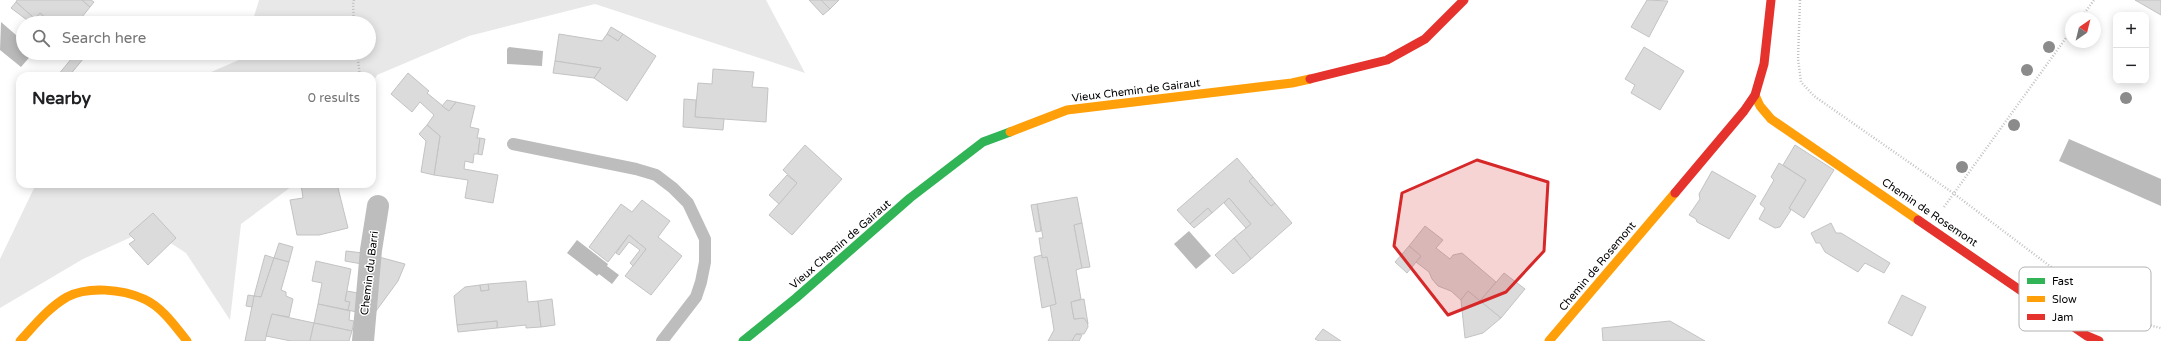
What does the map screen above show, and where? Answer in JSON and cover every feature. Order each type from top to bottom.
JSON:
[{"type":"street","name":"Vieux Chemin de Gairaut","points":[[743,341],[796,298],[910,198],[983,142],[1067,110],[1292,83],[1387,60],[1425,39],[1464,0]]},
{"type":"street","name":"Chemin de Rosemont","points":[[1549,341],[1739,117],[1755,95],[1764,64],[1771,0]]},
{"type":"street","name":"Chemin de Rosemont","points":[[1755,95],[1760,106],[1771,119],[2019,289]]},
{"type":"street","name":"Chemin du Barri","points":[[363,341],[371,250],[378,206]]},
{"type":"street","points":[[20,341],[45,314],[67,297],[91,290],[118,292],[144,299],[166,316],[187,341]]},
{"type":"street","name":"Chemin de Rosemont","points":[[2080,331],[2098,341]]},
{"type":"lane","points":[[514,144],[636,169],[656,176],[674,188],[688,203],[705,239],[705,262],[696,297],[662,341]]},
{"type":"path","points":[[354,0],[354,16]]},
{"type":"path","points":[[1800,0],[1798,59],[1801,82],[1807,89],[1814,96],[1953,193],[2051,267]]},
{"type":"path","points":[[2085,12],[2094,0]]},
{"type":"path","points":[[1953,193],[2065,39]]},
{"type":"path","points":[[358,60],[359,72]]},
{"type":"path","points":[[2151,326],[2161,328]]},
{"type":"highlighted area","points":[[1477,160],[1548,182],[1544,251],[1506,292],[1448,315],[1394,246],[1402,193]]},
{"type":"shaded area","points":[[259,0],[766,0],[805,73],[595,4],[469,36],[377,75],[376,77],[376,72],[211,72],[239,60],[376,60],[376,16],[254,16]]},
{"type":"shaded area","points":[[1,22],[16,35],[16,60],[27,60],[21,67],[0,50]]},
{"type":"shaded area","points":[[509,47],[543,51],[542,66],[507,64],[507,49]]},
{"type":"shaded area","points":[[2069,139],[2161,179],[2161,206],[2059,161]]},
{"type":"shaded area","points":[[34,188],[290,188],[241,224],[230,320],[186,253],[149,229],[83,259],[0,308],[0,259]]},
{"type":"shaded area","points":[[1189,231],[1211,256],[1196,269],[1174,244]]},
{"type":"shaded area","points":[[577,240],[608,264],[607,266],[619,275],[612,284],[599,274],[597,276],[567,253]]},
{"type":"building","points":[[17,0],[82,0],[90,7],[83,16],[43,16],[40,13],[38,16],[32,16],[16,2]]},
{"type":"building","points":[[82,0],[91,0],[94,2],[90,7]]},
{"type":"building","points":[[809,0],[821,0],[830,9],[823,15]]},
{"type":"building","points":[[821,0],[839,0],[830,9]]},
{"type":"building","points":[[1647,0],[1668,1],[1649,37],[1631,27]]},
{"type":"building","points":[[2135,0],[2161,0],[2161,15]]},
{"type":"building","points":[[16,2],[32,16],[22,16],[11,8]]},
{"type":"building","points":[[611,27],[623,34],[618,41],[607,34]]},
{"type":"building","points":[[559,34],[602,41],[607,34],[618,41],[623,34],[656,56],[627,101],[594,78],[601,68],[555,61]]},
{"type":"building","points":[[1644,47],[1684,71],[1660,110],[1631,93],[1635,85],[1625,79]]},
{"type":"building","points":[[70,60],[82,60],[72,72],[60,72]]},
{"type":"building","points":[[555,61],[601,68],[594,78],[553,73]]},
{"type":"building","points":[[713,69],[754,72],[752,87],[768,88],[766,122],[695,117],[698,83],[712,84]]},
{"type":"building","points":[[408,73],[429,91],[427,93],[449,111],[456,102],[475,106],[470,127],[479,129],[477,138],[480,138],[478,154],[474,154],[473,163],[465,161],[464,169],[498,175],[493,203],[465,198],[468,180],[434,175],[440,136],[427,125],[434,115],[420,102],[412,112],[391,94]]},
{"type":"building","points":[[684,99],[696,100],[695,117],[724,119],[723,130],[683,127]]},
{"type":"building","points":[[447,100],[456,102],[449,111],[442,106]]},
{"type":"building","points":[[427,125],[440,136],[434,175],[421,172],[426,141],[419,134]]},
{"type":"building","points":[[480,138],[485,139],[482,155],[478,154]]},
{"type":"building","points":[[805,145],[842,179],[792,235],[769,215],[797,183],[783,170]]},
{"type":"building","points":[[1795,145],[1834,170],[1804,218],[1789,208],[1806,180],[1783,165]]},
{"type":"building","points":[[1237,158],[1253,177],[1249,181],[1271,206],[1275,203],[1292,223],[1251,259],[1234,238],[1251,224],[1229,198],[1212,213],[1208,208],[1190,224],[1177,210]]},
{"type":"building","points":[[1779,163],[1806,180],[1789,208],[1791,210],[1780,227],[1775,228],[1759,219],[1765,208],[1760,204],[1774,180],[1771,177]]},
{"type":"building","points":[[1712,171],[1756,196],[1729,239],[1697,222],[1696,219],[1689,215],[1700,199],[1699,194]]},
{"type":"building","points":[[787,175],[797,183],[779,204],[769,195]]},
{"type":"building","points":[[1253,177],[1275,203],[1271,206],[1249,181]]},
{"type":"building","points":[[302,188],[338,188],[348,228],[319,235],[297,235],[290,200],[303,198]]},
{"type":"building","points":[[1077,197],[1082,223],[1074,225],[1082,268],[1076,270],[1081,299],[1071,302],[1074,319],[1084,318],[1087,320],[1088,327],[1084,334],[1076,334],[1072,341],[1048,341],[1054,330],[1050,305],[1056,304],[1047,257],[1042,258],[1039,238],[1043,238],[1037,204]]},
{"type":"building","points":[[1229,198],[1251,224],[1246,228],[1224,203]]},
{"type":"building","points":[[642,200],[670,221],[658,237],[682,256],[651,295],[625,276],[646,249],[629,235],[608,262],[589,247],[621,204],[632,212]]},
{"type":"building","points":[[1037,204],[1041,231],[1036,232],[1031,205]]},
{"type":"building","points":[[1208,208],[1212,213],[1194,228],[1190,224]]},
{"type":"building","points":[[153,213],[176,238],[148,265],[129,244],[135,240],[129,234]]},
{"type":"building","points":[[1082,223],[1090,267],[1082,268],[1074,225]]},
{"type":"building","points":[[1831,223],[1836,233],[1841,233],[1890,263],[1884,273],[1865,263],[1858,272],[1825,252],[1820,243],[1816,243],[1811,233]]},
{"type":"building","points":[[1425,226],[1443,240],[1436,248],[1450,259],[1453,255],[1462,253],[1496,282],[1480,301],[1468,291],[1461,300],[1451,291],[1438,286],[1432,279],[1429,272],[1416,262],[1421,256],[1409,246]]},
{"type":"building","points":[[629,235],[646,249],[633,266],[630,263],[640,250],[629,242],[619,255],[616,253]]},
{"type":"building","points":[[1234,238],[1251,259],[1233,274],[1215,255]]},
{"type":"building","points":[[279,243],[293,247],[289,262],[274,258]]},
{"type":"building","points":[[1409,246],[1421,256],[1407,273],[1395,262]]},
{"type":"building","points":[[346,251],[363,253],[362,264],[345,261]]},
{"type":"building","points":[[265,255],[274,258],[261,297],[254,296]]},
{"type":"building","points":[[1042,255],[1042,258],[1047,257],[1056,304],[1042,308],[1034,257]]},
{"type":"building","points":[[379,257],[405,264],[398,281],[376,311]]},
{"type":"building","points":[[274,258],[289,262],[281,290],[286,292],[286,296],[293,299],[289,317],[272,314],[265,341],[245,341],[254,296],[261,297]]},
{"type":"building","points":[[316,261],[351,269],[345,301],[350,302],[348,310],[318,304],[322,283],[312,281]]},
{"type":"building","points":[[1504,273],[1525,289],[1501,318],[1480,301]]},
{"type":"building","points":[[526,281],[528,302],[538,301],[541,327],[526,328],[526,325],[497,328],[497,321],[457,325],[454,296],[465,287],[480,285],[481,291],[489,290],[488,284]]},
{"type":"building","points":[[488,284],[489,290],[481,291],[480,285]]},
{"type":"building","points":[[347,291],[358,293],[356,312],[348,310],[350,302],[345,301]]},
{"type":"building","points":[[1468,291],[1501,318],[1483,333],[1465,338],[1461,300]]},
{"type":"building","points":[[248,295],[254,296],[252,307],[246,306]]},
{"type":"building","points":[[1902,295],[1926,307],[1912,336],[1888,323]]},
{"type":"building","points":[[552,299],[555,325],[541,327],[538,301]]},
{"type":"building","points":[[1084,299],[1088,324],[1084,318],[1074,319],[1071,302]]},
{"type":"building","points":[[318,304],[350,311],[349,320],[354,321],[352,331],[314,323]]},
{"type":"building","points":[[272,314],[314,323],[310,341],[291,341],[266,336]]},
{"type":"building","points":[[497,321],[497,328],[458,332],[457,325]]},
{"type":"building","points":[[1670,321],[1705,341],[1603,341],[1602,328]]},
{"type":"building","points":[[314,323],[352,331],[349,341],[310,341]]},
{"type":"building","points":[[1323,329],[1341,341],[1319,341],[1315,339]]},
{"type":"building","points":[[1076,334],[1082,335],[1079,341],[1072,341]]},
{"type":"traffic: fast","points":[[743,341],[796,298],[910,198],[983,142],[1010,132]]},
{"type":"traffic: slow","points":[[1010,132],[1067,110],[1292,83],[1310,79]]},
{"type":"traffic: slow","points":[[1755,95],[1760,106],[1771,119],[1918,220]]},
{"type":"traffic: slow","points":[[1549,341],[1675,193]]},
{"type":"traffic: slow","points":[[20,341],[36,323],[60,301],[75,294],[95,290],[126,293],[151,302],[168,317],[187,341]]},
{"type":"traffic: jam","points":[[1310,79],[1387,60],[1425,39],[1464,0]]},
{"type":"traffic: jam","points":[[1675,193],[1744,111],[1755,95],[1764,64],[1771,0]]},
{"type":"traffic: jam","points":[[1918,220],[2019,289]]},
{"type":"traffic: jam","points":[[2080,331],[2099,341]]}]
